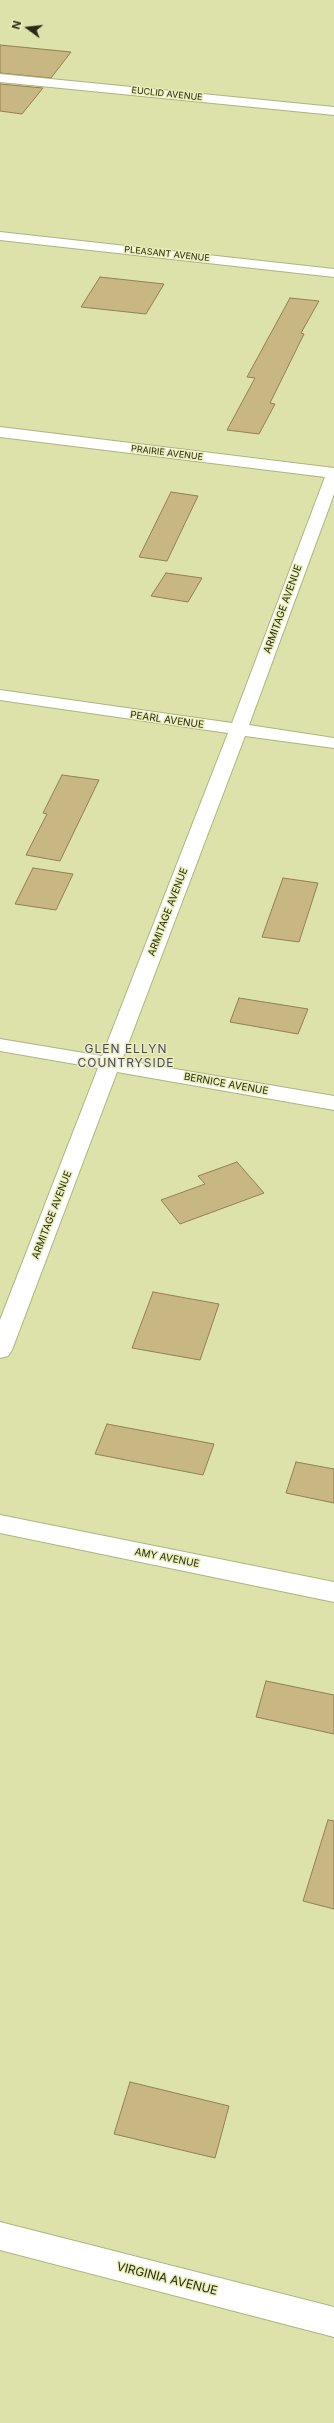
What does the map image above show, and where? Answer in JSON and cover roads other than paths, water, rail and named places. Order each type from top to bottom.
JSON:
[{"type":"street","name":"EUCLID AVENUE","points":[[0,78],[334,111]]},
{"type":"street","name":"PLEASANT AVENUE","points":[[0,236],[334,273]]},
{"type":"street","name":"PRAIRIE AVENUE","points":[[0,432],[334,473]]},
{"type":"street","name":"ARMITAGE AVENUE","points":[[0,1350],[238,730],[334,473]]},
{"type":"street","name":"PEARL AVENUE","points":[[0,696],[334,743]]},
{"type":"street","name":"BERNICE AVENUE","points":[[0,1045],[334,1103]]},
{"type":"street","name":"AMY AVENUE","points":[[0,1524],[334,1592]]},
{"type":"street","name":"VIRGINIA AVENUE","points":[[0,2236],[334,2322]]},
{"type":"district","name":"GLEN ELLYN COUNTRYSIDE","points":[[126,1056]]}]
